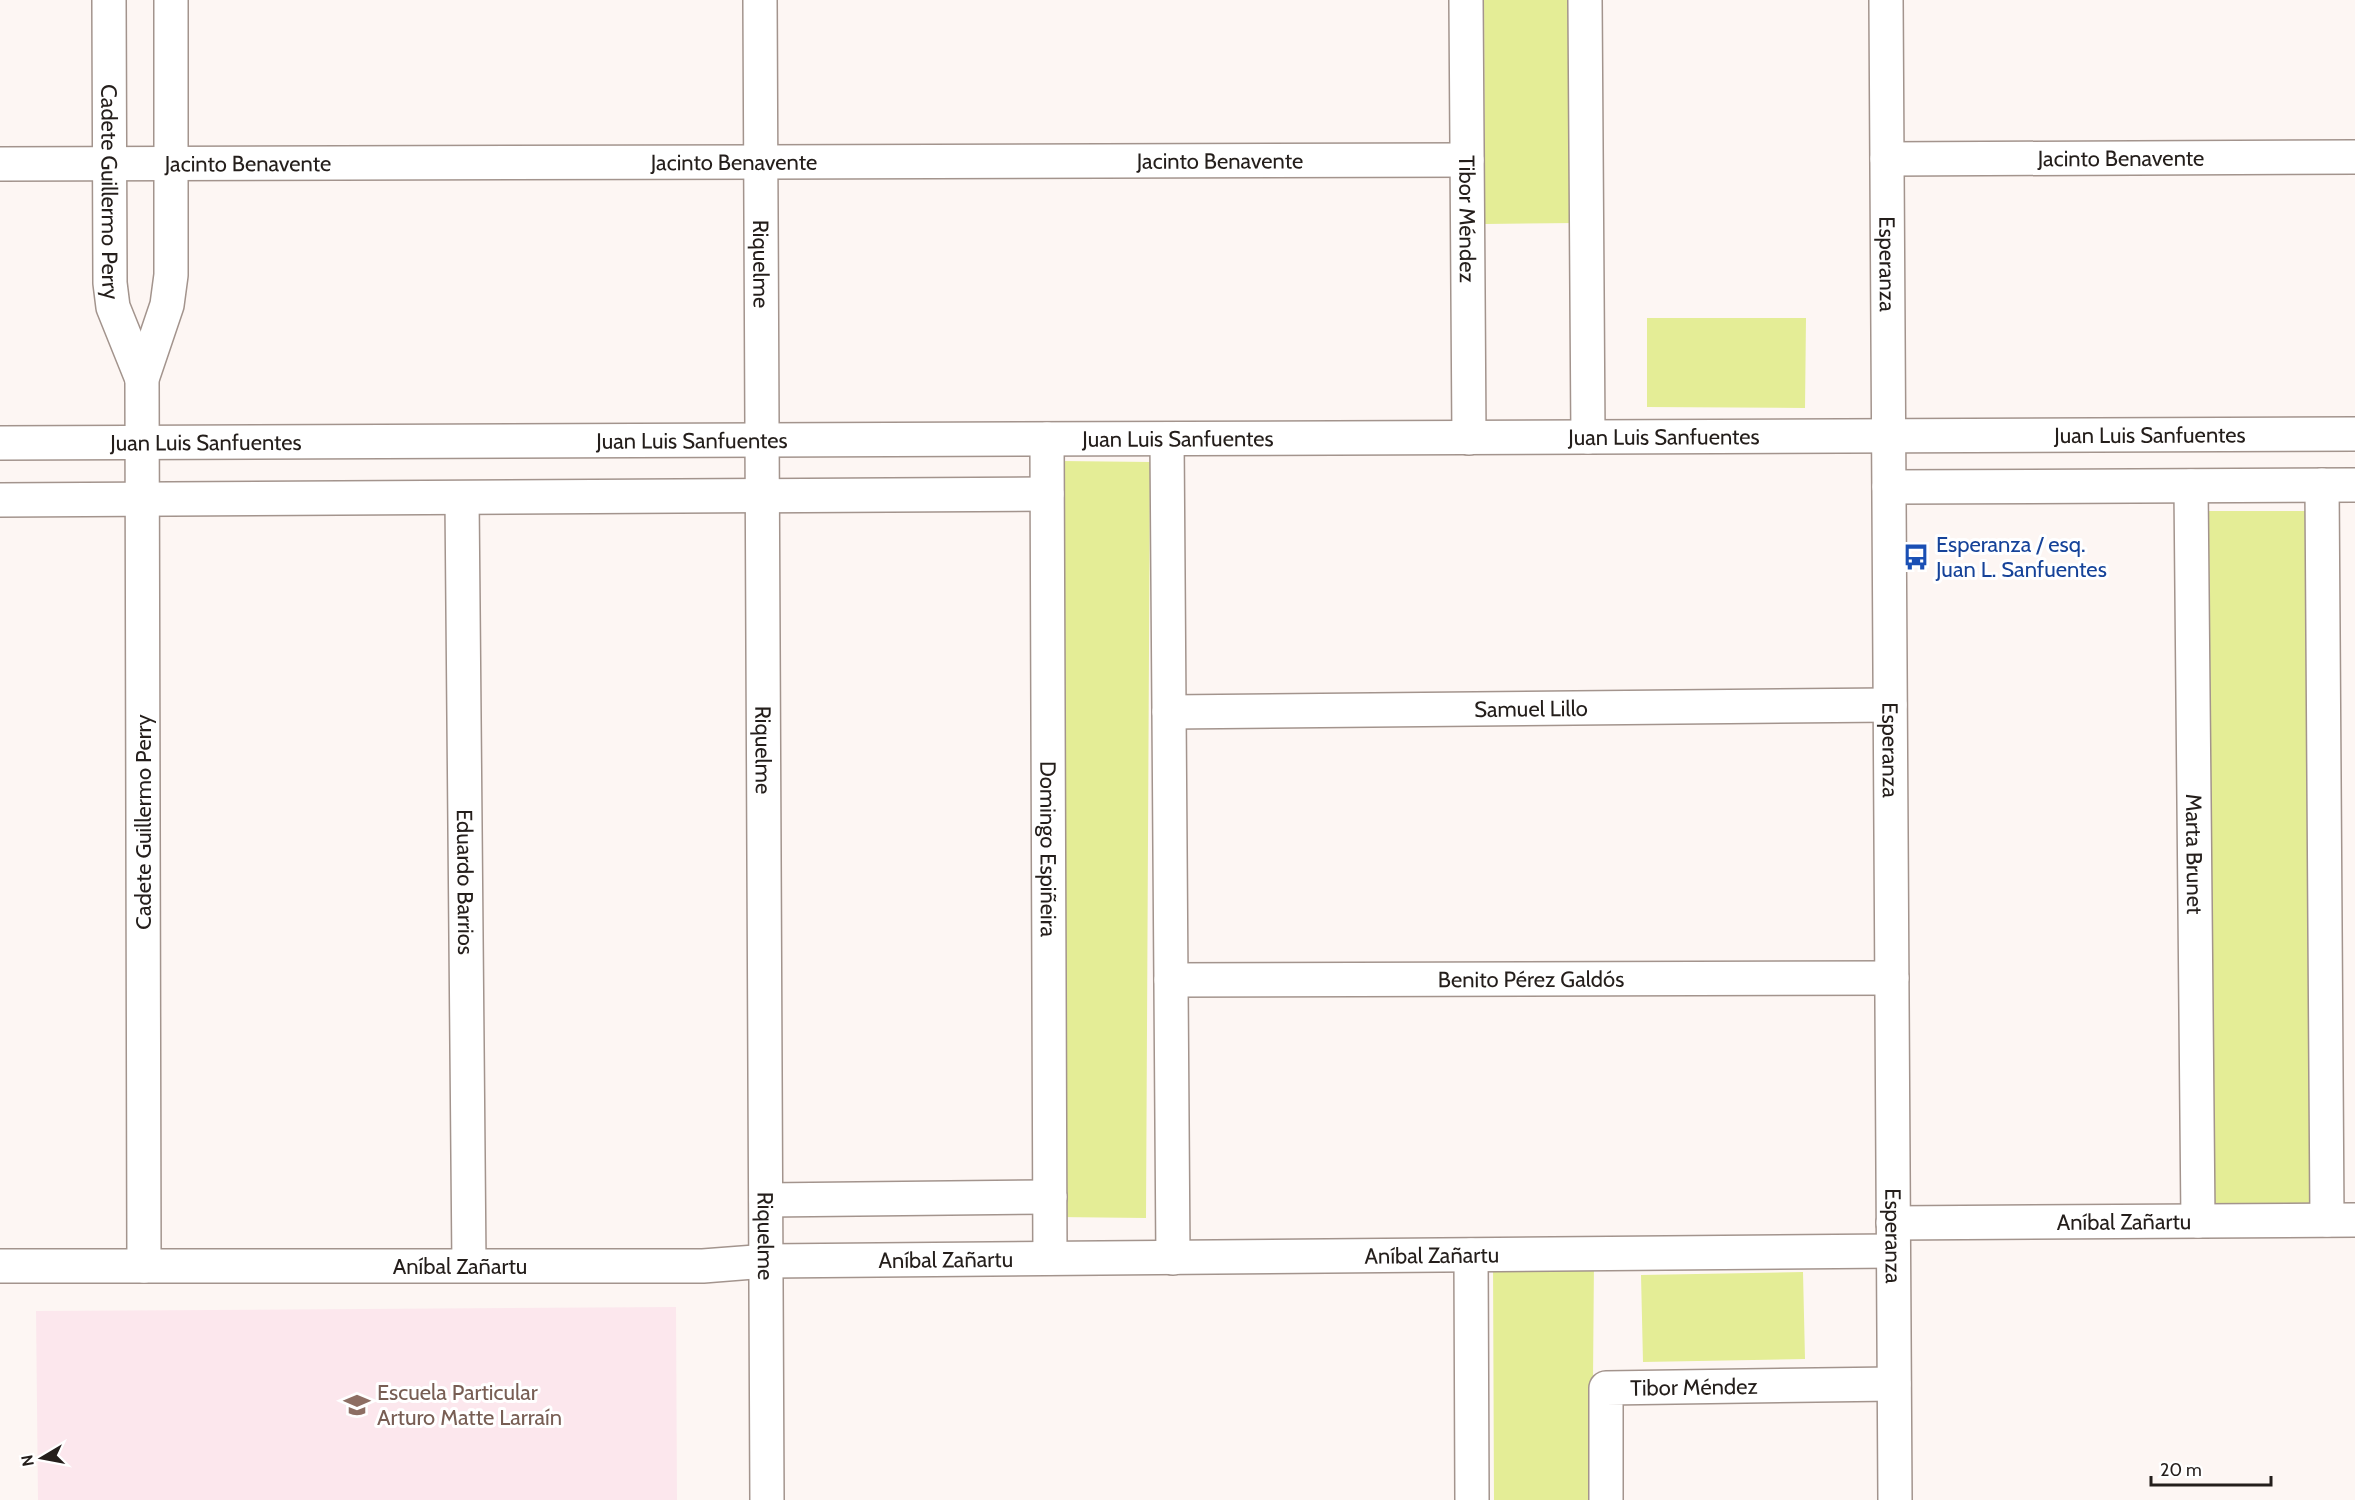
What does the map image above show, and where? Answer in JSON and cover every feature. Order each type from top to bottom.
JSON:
[{"type":"street","name":"Cadete Guillermo Perry","points":[[108,0],[110,283],[113,308],[142,379]]},
{"type":"street","name":"Cadete Guillermo Perry","points":[[144,1266],[142,379],[167,305],[171,275],[171,0]]},
{"type":"street","name":"Riquelme","points":[[760,0],[767,1500]]},
{"type":"street","name":"Tibor Méndez","points":[[1466,0],[1469,438]]},
{"type":"street","points":[[1585,0],[1588,437]]},
{"type":"street","name":"Esperanza","points":[[1886,0],[1895,1500]]},
{"type":"street","name":"Jacinto Benavente","points":[[1887,159],[2355,157]]},
{"type":"street","name":"Jacinto Benavente","points":[[0,164],[1467,160]]},
{"type":"street","name":"Juan Luis Sanfuentes","points":[[0,443],[2355,434]]},
{"type":"street","name":"Domingo Espiñeira","points":[[1047,439],[1050,1258]]},
{"type":"street","points":[[1167,439],[1173,1258]]},
{"type":"street","points":[[2322,485],[2341,1220]]},
{"type":"street","points":[[1890,486],[2355,485]]},
{"type":"street","name":"Marta Brunet","points":[[2191,486],[2198,1221]]},
{"type":"street","points":[[0,500],[1047,494]]},
{"type":"street","name":"Eduardo Barrios","points":[[462,498],[469,1266]]},
{"type":"street","name":"Samuel Lillo","points":[[1169,712],[1890,705]]},
{"type":"street","name":"Benito Pérez Galdós","points":[[1171,980],[1892,978]]},
{"type":"street","points":[[766,1200],[1050,1197]]},
{"type":"street","name":"Aníbal Zañartu","points":[[0,1266],[703,1266],[766,1261],[1471,1255],[2198,1221],[2341,1220]]},
{"type":"street","points":[[1471,1255],[1472,1500]]},
{"type":"street","name":"Tibor Méndez","points":[[1606,1500],[1606,1388],[1894,1384]]},
{"type":"shaded area","name":"Escuela Particular Arturo Matte Larraín","points":[[676,1307],[677,1500],[38,1500],[36,1311]]},
{"type":"green space","points":[[1484,0],[1574,0],[1575,223],[1485,224]]},
{"type":"green space","points":[[1647,318],[1806,318],[1805,408],[1647,407]]},
{"type":"green space","points":[[1062,461],[1150,462],[1146,1218],[1058,1217]]},
{"type":"green space","points":[[2204,511],[2306,511],[2310,1206],[2207,1206]]},
{"type":"green space","points":[[1493,1260],[1594,1260],[1592,1500],[1494,1500]]},
{"type":"green space","points":[[1803,1272],[1805,1359],[1643,1362],[1641,1275]]},
{"type":"place","name":"Esperanza / esq. Juan L. Sanfuentes","points":[[1916,557]]},
{"type":"place","name":"Escuela Particular Arturo Matte Larraín","points":[[357,1405]]}]
